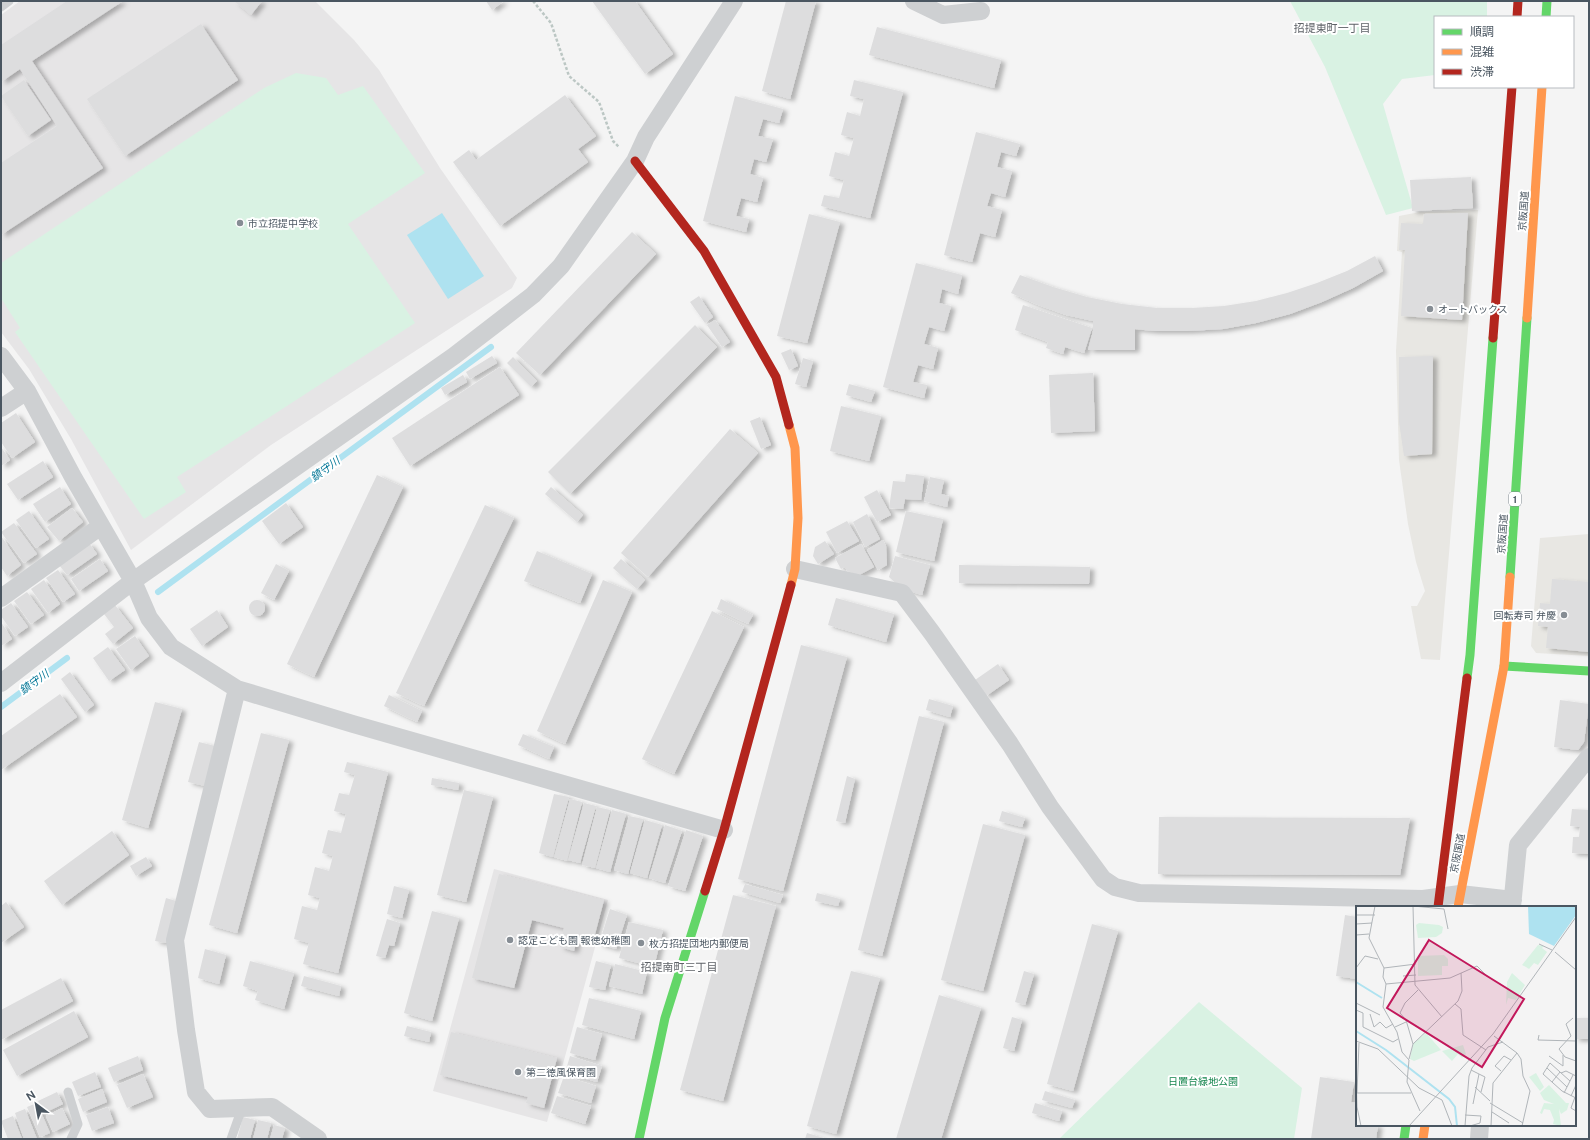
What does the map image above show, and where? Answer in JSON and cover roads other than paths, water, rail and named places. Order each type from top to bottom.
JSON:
[{"type":"main road","points":[[1517,16],[1518,1]]},
{"type":"main road","points":[[1546,16],[1547,1]]},
{"type":"main road","name":"京阪国道","points":[[1439,902],[1470,655],[1512,88]]},
{"type":"main road","name":"京阪国道","points":[[1459,901],[1504,666],[1542,88]]},
{"type":"main road","points":[[635,161],[704,251],[776,377],[795,448],[798,518],[795,569],[724,830],[665,1018],[639,1139]]},
{"type":"main road","points":[[1504,666],[1589,671]]},
{"type":"main road","points":[[1404,1139],[1406,1126]]},
{"type":"main road","points":[[1423,1139],[1426,1126]]},
{"type":"street","points":[[1,683],[133,581],[454,356],[533,295],[561,266],[635,161],[646,137],[734,1]]},
{"type":"street","points":[[914,1],[943,15],[981,10]]},
{"type":"street","points":[[1,356],[27,391],[133,581],[148,618],[171,647],[237,689],[353,724],[724,830]]},
{"type":"street","points":[[1,408],[27,391]]},
{"type":"street","points":[[1,598],[101,526]]},
{"type":"street","points":[[795,569],[902,593],[1010,744],[1059,819],[1103,878],[1115,887],[1139,892],[1423,898],[1439,902],[1459,901],[1512,903],[1518,845],[1547,811],[1589,757]]},
{"type":"street","points":[[237,689],[175,940],[186,1030],[196,1092],[210,1109],[272,1107],[318,1139]]},
{"type":"street","points":[[1479,1139],[1480,1126]]},
{"type":"lane","points":[[1,7],[9,1]]},
{"type":"lane","points":[[68,1092],[78,1124],[71,1139]]},
{"type":"lane","points":[[232,1139],[242,1108]]},
{"type":"water","points":[[442,213],[484,276],[448,299],[407,235]]},
{"type":"waterway","name":"鎮守川","points":[[158,592],[491,347]]},
{"type":"waterway","name":"鎮守川","points":[[1,707],[67,658]]},
{"type":"place","name":"市立招提中学校","points":[[240,223]]},
{"type":"place","name":"オートバックス","points":[[1430,309]]},
{"type":"place","name":"回転寿司 弁慶","points":[[1564,615]]},
{"type":"place","name":"認定こども園 報徳幼稚園","points":[[510,940]]},
{"type":"place","name":"枚方招提団地内郵便局","points":[[641,943]]},
{"type":"place","name":"第二徳風保育園","points":[[518,1072]]},
{"type":"district","name":"招提東町一丁目","points":[[1332,28]]},
{"type":"district","name":"招提南町三丁目","points":[[679,967]]},
{"type":"park label","name":"日置台緑地公園","points":[[1203,1081]]}]
